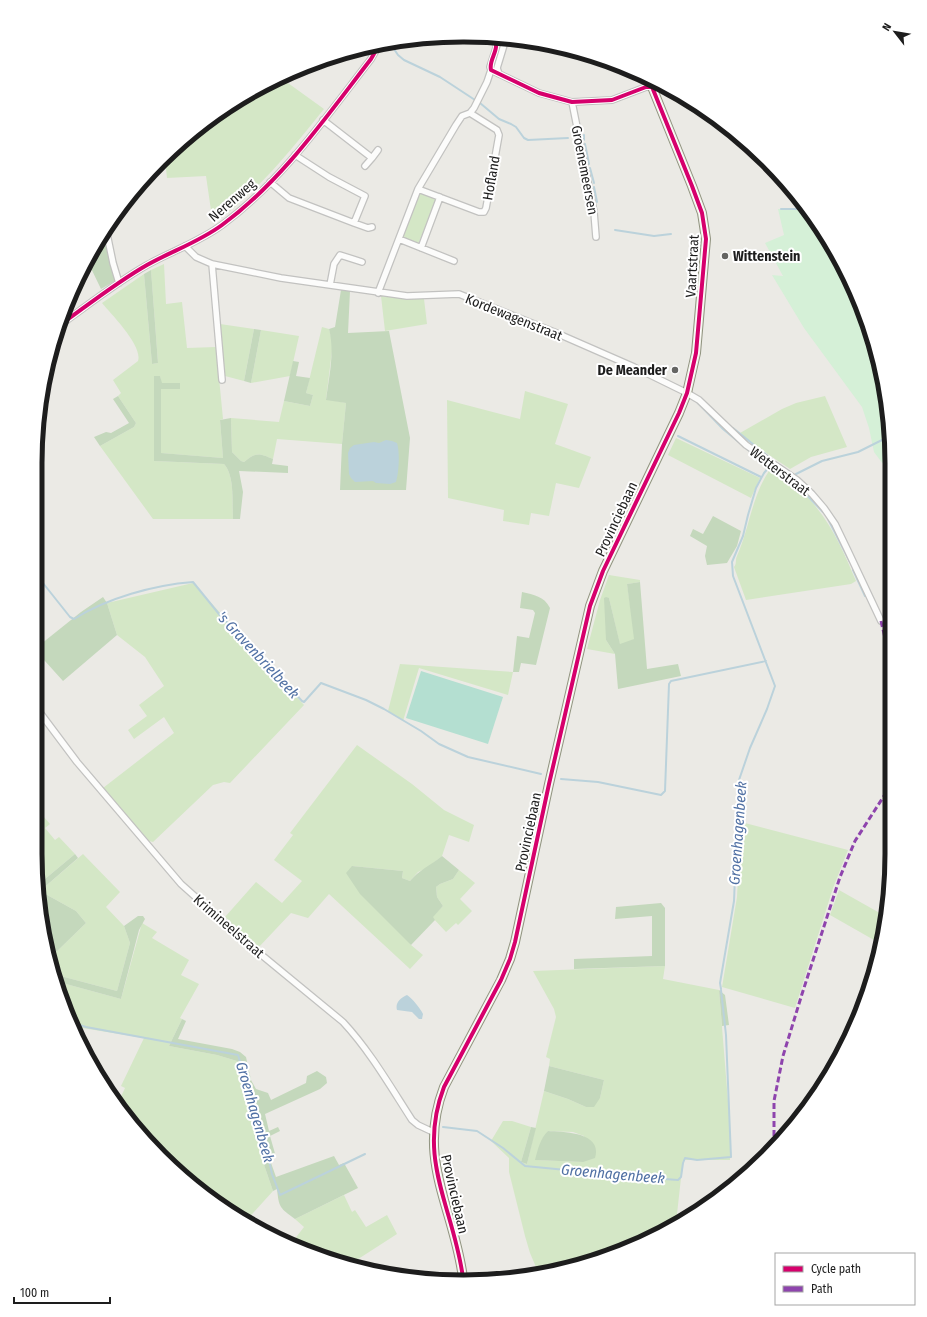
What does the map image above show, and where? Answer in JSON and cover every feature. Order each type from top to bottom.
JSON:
[{"type":"main road","name":"Vaartstraat","points":[[652,88],[702,213],[706,240],[696,353],[687,393]]},
{"type":"main road","name":"Provinciebaan","points":[[462,1275],[460,1262],[435,1167],[433,1132],[438,1102],[444,1087],[501,980],[510,959],[582,638],[597,587],[687,393]]},
{"type":"street","points":[[378,293],[418,189],[456,124],[462,116],[470,113],[481,95],[492,70],[490,67],[497,44]]},
{"type":"street","points":[[499,74],[497,68],[504,44]]},
{"type":"street","name":"Nerenweg","points":[[67,320],[147,264],[210,233],[245,207],[295,155],[371,59],[375,51]]},
{"type":"street","points":[[492,70],[539,93],[572,102],[612,100],[646,87],[652,88]]},
{"type":"street","name":"Groenemeersen","points":[[572,102],[594,212],[596,237]]},
{"type":"street","name":"Hofland","points":[[418,189],[479,212],[484,212],[499,135],[498,130],[470,113]]},
{"type":"street","points":[[323,120],[372,158]]},
{"type":"street","points":[[365,166],[378,150]]},
{"type":"street","points":[[295,155],[365,196],[354,223]]},
{"type":"street","name":"Nerenweg","points":[[270,182],[288,198],[368,228],[372,227]]},
{"type":"street","points":[[421,248],[440,197]]},
{"type":"street","points":[[108,237],[119,283]]},
{"type":"street","points":[[399,240],[454,261]]},
{"type":"street","name":"Kordewagenstraat","points":[[186,246],[196,257],[212,264],[281,278],[407,296],[459,294],[554,332],[634,367],[687,393]]},
{"type":"street","points":[[330,285],[334,264],[340,255],[362,262]]},
{"type":"street","points":[[212,264],[222,380]]},
{"type":"street","name":"Wetterstraat","points":[[687,393],[699,400],[746,445],[796,480],[820,503],[830,515],[881,621],[885,623]]},
{"type":"street","name":"Krimineelstraat","points":[[42,715],[77,762],[181,884],[247,943],[343,1022],[356,1036],[379,1068],[412,1120],[418,1125],[433,1132]]},
{"type":"green space","points":[[286,81],[324,109],[259,185],[213,224],[206,176],[167,178],[166,165],[207,129],[253,98]]},
{"type":"green space","points":[[419,193],[435,198],[436,202],[418,244],[403,238],[402,234]]},
{"type":"green space","points":[[778,209],[799,209],[829,253],[853,302],[871,354],[877,381],[884,436],[885,467],[874,452],[869,428],[862,407],[804,328],[772,275],[783,276],[765,243],[784,235]]},
{"type":"green space","points":[[105,242],[115,281],[101,289],[90,267]]},
{"type":"green space","points":[[164,264],[166,304],[182,302],[187,348],[216,347],[223,419],[220,420],[223,458],[160,453],[161,389],[180,389],[180,383],[161,383],[160,376],[154,461],[224,464],[230,475],[233,498],[233,519],[153,519],[100,446],[134,427],[136,423],[118,396],[121,393],[113,380],[138,361],[136,347],[126,331],[102,303],[144,274],[152,364],[158,363],[151,270]]},
{"type":"green space","points":[[151,270],[158,363],[152,364],[144,274]]},
{"type":"green space","points":[[341,290],[350,291],[348,333],[389,331],[410,438],[406,490],[340,490],[346,403],[326,400],[331,355],[331,338],[329,329],[335,327]]},
{"type":"green space","points":[[381,296],[424,299],[427,324],[385,331]]},
{"type":"green space","points":[[220,324],[254,329],[244,381],[225,376]]},
{"type":"green space","points":[[322,327],[329,329],[332,340],[326,399],[346,403],[342,444],[277,439],[273,459],[258,454],[252,456],[244,462],[241,461],[232,452],[231,418],[279,422],[284,401],[310,406],[313,395],[306,393]]},
{"type":"green space","points":[[254,329],[261,330],[251,383],[244,381]]},
{"type":"green space","points":[[261,330],[299,336],[290,376],[251,383]]},
{"type":"green space","points":[[293,361],[299,362],[296,376],[310,378],[306,393],[313,395],[310,406],[284,401]]},
{"type":"green space","points":[[154,376],[160,376],[162,383],[180,383],[180,389],[161,389],[161,453],[223,458],[220,420],[231,418],[232,452],[241,461],[244,462],[252,456],[258,454],[273,459],[272,464],[288,466],[288,473],[239,471],[243,492],[240,519],[233,519],[233,498],[230,475],[224,464],[154,461]]},
{"type":"green space","points":[[525,391],[568,404],[555,444],[591,457],[579,488],[556,483],[549,516],[531,513],[529,525],[503,521],[504,510],[448,498],[447,400],[520,419]]},
{"type":"green space","points":[[118,396],[136,423],[134,427],[100,446],[94,437],[106,432],[111,433],[129,423],[113,399]]},
{"type":"green space","points":[[825,396],[847,447],[811,457],[790,469],[754,445],[740,433],[782,409],[796,403]]},
{"type":"green space","points":[[676,438],[760,478],[751,498],[668,455]]},
{"type":"green space","points":[[769,471],[787,484],[792,483],[814,504],[834,533],[856,581],[851,584],[746,600],[734,567],[736,557],[745,535],[759,491]]},
{"type":"green space","points":[[713,516],[741,531],[737,546],[727,563],[707,565],[705,556],[707,546],[690,536],[693,529],[703,534]]},
{"type":"green space","points":[[609,575],[640,580],[640,582],[627,584],[635,639],[620,645],[609,598],[606,640],[615,654],[587,649],[600,600]]},
{"type":"green space","points":[[640,582],[647,669],[678,664],[681,676],[618,689],[615,654],[606,640],[604,598],[609,598],[620,644],[634,639],[627,584]]},
{"type":"green space","points":[[193,583],[304,705],[230,783],[224,782],[213,785],[153,842],[149,841],[103,788],[174,733],[164,717],[134,739],[128,730],[147,716],[139,705],[164,686],[145,657],[117,635],[107,603]]},
{"type":"green space","points":[[522,592],[542,598],[550,608],[536,665],[521,663],[519,672],[513,672],[517,636],[529,638],[535,613],[533,610],[520,608]]},
{"type":"green space","points":[[103,597],[107,603],[117,635],[63,681],[42,658],[42,643],[81,612]]},
{"type":"green space","points":[[400,664],[513,672],[508,695],[419,668],[403,721],[388,711]]},
{"type":"green space","points":[[421,671],[503,697],[488,744],[406,718]]},
{"type":"green space","points":[[357,745],[412,784],[444,810],[474,825],[469,842],[449,835],[442,856],[427,868],[418,872],[410,881],[402,878],[403,871],[352,866],[411,945],[423,955],[410,969],[329,894],[308,918],[291,913],[258,948],[225,917],[256,882],[282,903],[302,881],[274,860],[293,835],[290,833]]},
{"type":"green space","points":[[42,815],[50,824],[45,828],[55,840],[59,837],[75,854],[43,881]]},
{"type":"green space","points":[[741,822],[848,850],[833,888],[795,1008],[722,987],[737,897]]},
{"type":"green space","points":[[75,854],[78,858],[44,888],[43,881]]},
{"type":"green space","points":[[83,854],[120,892],[106,907],[124,926],[130,943],[117,991],[60,976],[54,954],[86,923],[76,911],[44,893],[44,888]]},
{"type":"green space","points":[[442,856],[459,870],[453,879],[436,887],[437,897],[443,906],[433,917],[435,920],[411,945],[360,894],[346,873],[352,866],[403,871],[402,878],[410,881]]},
{"type":"green space","points":[[459,870],[475,883],[460,899],[472,911],[458,925],[456,923],[446,932],[432,917],[443,906],[437,897],[436,887],[453,879]]},
{"type":"green space","points":[[839,890],[880,913],[876,941],[830,915]]},
{"type":"green space","points":[[44,893],[76,911],[86,923],[54,954]]},
{"type":"green space","points":[[661,903],[665,908],[665,966],[574,969],[574,959],[652,956],[652,916],[615,919],[616,907]]},
{"type":"green space","points":[[138,916],[143,916],[145,919],[139,930],[121,999],[62,983],[60,976],[117,991],[130,943],[124,926]]},
{"type":"green space","points":[[142,923],[157,932],[152,938],[189,960],[181,975],[199,984],[180,1018],[182,1019],[169,1046],[217,1055],[237,1061],[241,1068],[251,1103],[257,1112],[261,1156],[273,1191],[250,1217],[207,1188],[165,1152],[120,1098],[125,1088],[121,1086],[144,1038],[80,1028],[62,983],[121,999]]},
{"type":"green space","points":[[665,966],[663,979],[719,990],[730,1126],[730,1160],[683,1160],[677,1217],[674,1219],[650,1232],[599,1253],[573,1261],[537,1268],[525,1236],[509,1172],[509,1158],[491,1141],[503,1121],[512,1121],[531,1127],[521,1162],[527,1164],[544,1091],[586,1107],[600,1098],[604,1080],[549,1066],[550,1059],[546,1057],[556,1017],[554,1009],[533,971]],"holes":[[[548,1131],[573,1132],[584,1136],[583,1162],[536,1160]]]},
{"type":"green space","points":[[719,990],[725,995],[729,1025],[722,1026]]},
{"type":"green space","points":[[182,1019],[186,1021],[178,1039],[232,1049],[240,1052],[246,1057],[251,1080],[256,1089],[268,1093],[271,1100],[306,1083],[307,1076],[317,1071],[326,1077],[327,1083],[320,1089],[265,1114],[269,1131],[278,1127],[280,1131],[270,1136],[276,1157],[270,1160],[276,1177],[334,1156],[339,1165],[344,1163],[358,1188],[295,1219],[283,1210],[280,1204],[277,1189],[273,1191],[261,1156],[257,1112],[251,1103],[241,1068],[237,1061],[217,1055],[169,1046]]},
{"type":"green space","points":[[549,1066],[604,1080],[600,1098],[594,1107],[586,1107],[544,1091]]},
{"type":"green space","points":[[531,1127],[536,1128],[527,1164],[521,1162]]},
{"type":"green space","points":[[548,1131],[572,1133],[588,1138],[596,1149],[595,1158],[583,1162],[535,1160],[541,1141]]},
{"type":"green space","points":[[344,1195],[352,1212],[355,1210],[366,1227],[387,1215],[397,1234],[355,1261],[328,1253],[294,1240],[304,1227],[295,1219]]},
{"type":"water","points":[[386,440],[397,443],[399,451],[396,482],[390,484],[376,483],[373,481],[355,482],[349,474],[348,453],[350,448],[354,445],[374,442],[379,443]]},
{"type":"water","points":[[407,995],[422,1012],[422,1019],[419,1019],[412,1012],[397,1010],[399,1001]]},
{"type":"waterway","points":[[393,48],[404,60],[440,77],[475,100]]},
{"type":"waterway","points":[[480,103],[499,119],[516,127],[524,138],[528,140],[568,138]]},
{"type":"waterway","points":[[584,135],[584,140]]},
{"type":"waterway","points":[[585,144],[589,164]]},
{"type":"waterway","points":[[590,168],[594,183]]},
{"type":"waterway","points":[[594,187],[597,202]]},
{"type":"waterway","points":[[781,209],[799,209]]},
{"type":"waterway","points":[[615,230],[654,236],[671,234]]},
{"type":"waterway","points":[[697,402],[723,429],[769,467]]},
{"type":"waterway","points":[[733,428],[774,461]]},
{"type":"waterway","points":[[678,436],[761,477]]},
{"type":"waterway","name":"'s Gravenbrielbeek","points":[[796,474],[822,461],[858,452],[884,439]]},
{"type":"waterway","name":"Groenhagenbeek","points":[[721,989],[720,983],[734,901],[739,780],[775,686],[733,576],[732,562],[743,536],[756,488],[764,473],[769,467],[788,480],[790,479]]},
{"type":"waterway","points":[[797,485],[823,512]]},
{"type":"waterway","points":[[828,519],[850,562]]},
{"type":"waterway","points":[[853,570],[865,596]]},
{"type":"waterway","name":"'s Gravenbrielbeek","points":[[42,582],[70,617],[74,619],[101,605],[147,589],[193,582],[223,619],[237,631],[302,701],[304,702],[321,683],[366,700],[384,709],[421,731],[439,744],[468,757],[541,774]]},
{"type":"waterway","name":"'s Gravenbrielbeek","points":[[561,779],[598,782],[661,795],[665,791],[669,684],[671,681],[766,661]]},
{"type":"waterway","name":"Groenhagenbeek","points":[[443,1127],[477,1131],[503,1148],[525,1166],[678,1180],[681,1177],[685,1158],[697,1160],[731,1157],[726,1035],[721,990]]},
{"type":"waterway","name":"Groenhagenbeek","points":[[78,1025],[238,1055],[264,1137],[272,1174],[280,1195],[365,1154]]},
{"type":"marked path","points":[[881,621],[885,638]]},
{"type":"marked path","points":[[774,1138],[774,1101],[783,1056],[802,994],[840,877],[855,841],[885,794]]},
{"type":"cycle path","points":[[496,44],[496,49],[491,61],[491,70],[539,93],[572,102],[612,100],[646,87],[653,87]]},
{"type":"cycle path","points":[[67,320],[147,265],[213,231],[244,208],[284,168],[302,147],[371,59],[375,51]]},
{"type":"cycle path","points":[[462,1275],[435,1161],[434,1138],[436,1113],[444,1087],[501,980],[510,959],[590,606],[603,571],[679,413],[687,393],[696,353],[706,239],[702,213],[652,86]]},
{"type":"place","name":"Wittenstein","points":[[725,256]]},
{"type":"place","name":"De Meander","points":[[675,370]]}]
